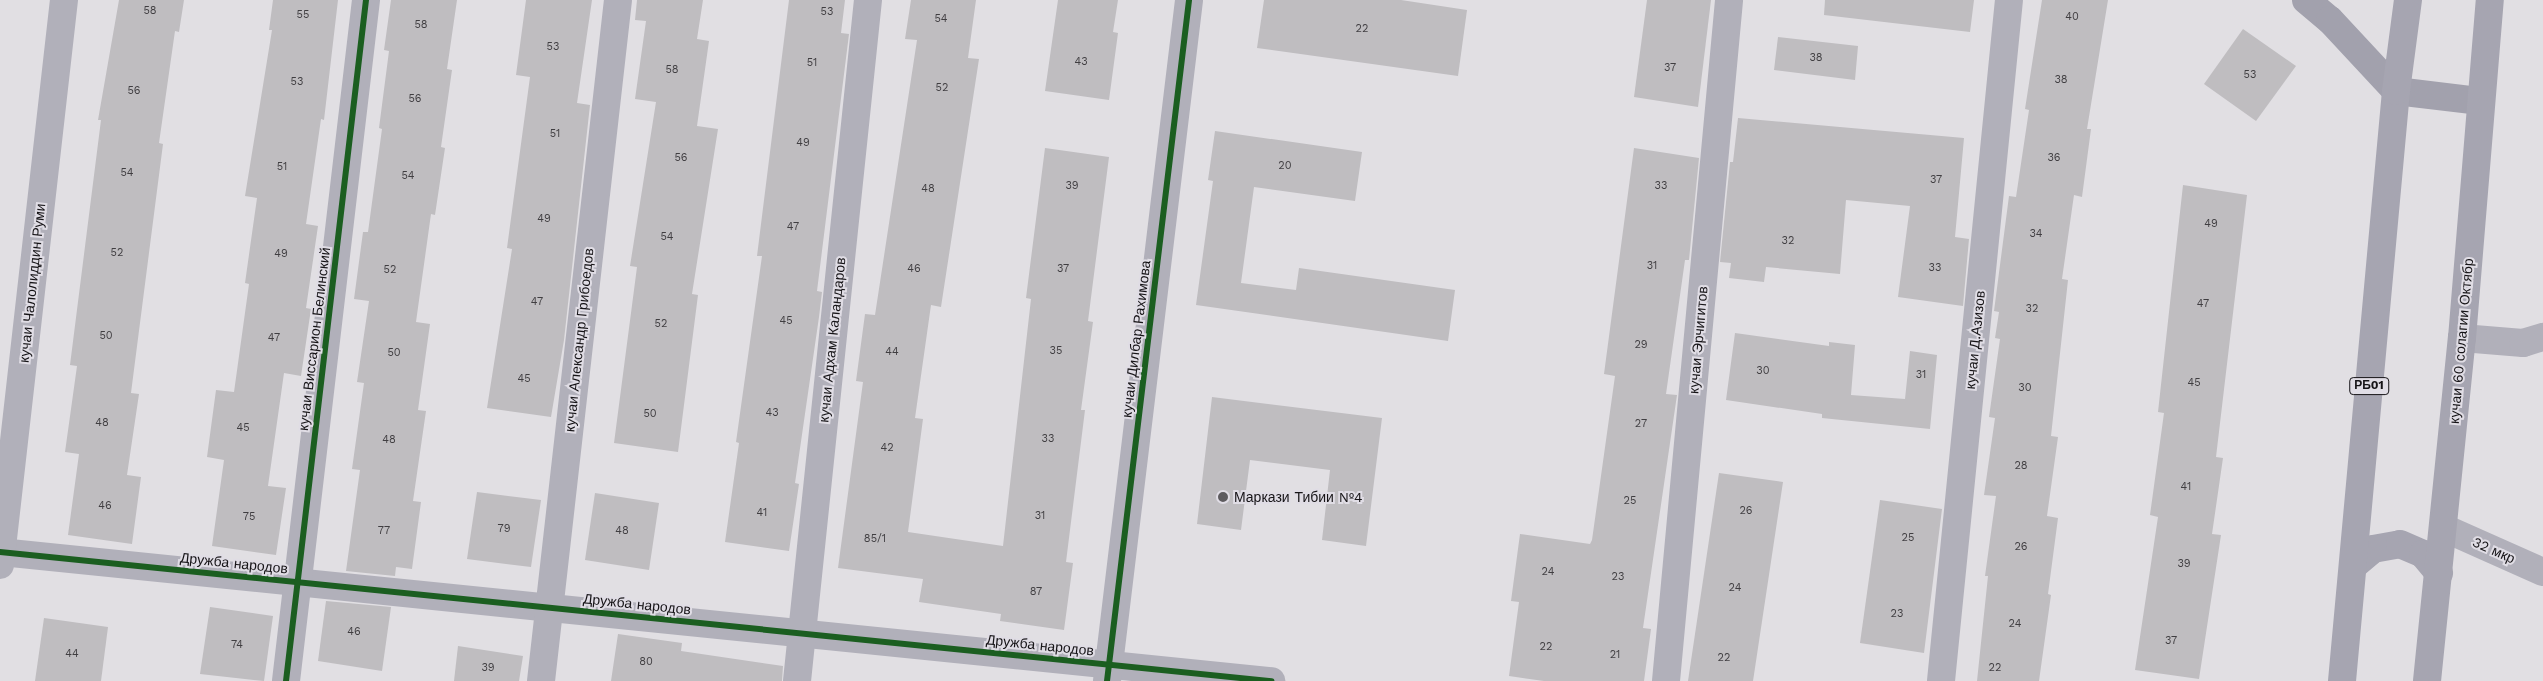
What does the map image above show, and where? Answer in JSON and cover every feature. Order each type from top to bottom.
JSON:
[{"type":"highway","name":"РБ01","points":[[2342,681],[2396,91],[2408,0]]},
{"type":"highway","name":"кучаи 60 солагии Октябр","points":[[2428,681],[2462,338],[2480,101],[2490,0]]},
{"type":"highway","points":[[2353,566],[2373,549],[2400,544],[2423,554],[2439,573]]},
{"type":"main road","points":[[2306,0],[2330,20],[2396,91],[2480,101]]},
{"type":"street","name":"кучаи Чалолиддин Руми","points":[[0,557],[64,0]]},
{"type":"street","name":"кучаи Виссарион Белинский","points":[[286,681],[366,0]]},
{"type":"street","name":"кучаи Александр Грибоедов","points":[[541,681],[618,0]]},
{"type":"street","name":"кучаи Адхам Каландаров","points":[[797,681],[868,0]]},
{"type":"street","name":"кучаи Дилбар Рахимова","points":[[1108,673],[1189,0]]},
{"type":"street","name":"кучаи Эрчигитов","points":[[1666,681],[1729,0]]},
{"type":"street","name":"кучаи Д.Азизов","points":[[1941,681],[2009,0]]},
{"type":"street","points":[[2462,338],[2536,344]]},
{"type":"street","name":"32 мкр","points":[[2444,528],[2543,572]]},
{"type":"street","name":"Дружба народов","points":[[0,557],[298,582],[802,633],[1108,673],[1271,681]]},
{"type":"building","points":[[119,0],[184,0],[179,32],[175,31],[159,143],[163,144],[131,393],[139,394],[127,475],[141,477],[132,544],[68,535],[79,454],[65,452],[77,366],[70,365],[101,120],[98,120]]},
{"type":"building","points":[[273,0],[338,0],[324,120],[321,119],[306,224],[318,226],[306,308],[311,309],[301,376],[284,373],[268,486],[286,488],[276,555],[212,546],[224,460],[207,457],[216,390],[234,392],[249,284],[245,283],[257,198],[245,196],[272,30],[269,30]]},
{"type":"building","points":[[391,0],[457,0],[447,69],[452,70],[441,147],[445,148],[435,215],[431,214],[416,322],[430,324],[418,410],[426,411],[413,501],[421,502],[412,569],[396,567],[395,576],[346,571],[360,470],[352,469],[364,383],[357,382],[369,301],[354,299],[363,232],[368,232],[382,129],[379,128],[389,51],[384,50]]},
{"type":"building","points":[[526,0],[592,0],[577,103],[590,105],[564,340],[551,417],[487,408],[512,249],[507,248],[530,77],[516,75]]},
{"type":"building","points":[[637,0],[703,0],[697,39],[709,41],[697,126],[718,129],[692,294],[698,295],[678,452],[614,443],[637,267],[630,266],[656,102],[635,99],[646,21],[635,20]]},
{"type":"building","points":[[789,0],[845,0],[841,33],[849,34],[817,291],[822,292],[795,483],[799,484],[789,551],[725,542],[739,443],[736,442],[762,256],[757,256]]},
{"type":"building","points":[[911,0],[976,0],[968,58],[979,59],[941,307],[931,305],[915,418],[923,419],[908,532],[1003,546],[1031,299],[1026,298],[1045,148],[1109,157],[1088,321],[1093,322],[1081,410],[1085,410],[1066,562],[1073,563],[1064,630],[1000,621],[1001,614],[919,602],[923,579],[838,568],[863,382],[856,381],[865,314],[875,315],[917,40],[905,39]]},
{"type":"building","points":[[1058,0],[1118,0],[1113,32],[1118,33],[1109,100],[1045,91]]},
{"type":"building","points":[[1264,0],[1401,0],[1467,10],[1458,76],[1257,48]]},
{"type":"building","points":[[1647,0],[1711,0],[1698,107],[1634,97]]},
{"type":"building","points":[[1825,0],[1974,0],[1970,32],[1824,15]]},
{"type":"building","points":[[2042,0],[2108,0],[2087,129],[2091,129],[2082,197],[2074,195],[2062,279],[2068,280],[2051,436],[2058,437],[2047,516],[2058,518],[2048,594],[2051,595],[2039,681],[1977,681],[1988,576],[1985,576],[1996,496],[1984,495],[1995,418],[1989,417],[2000,339],[1995,338],[1999,312],[1994,311],[2009,196],[2016,197],[2029,110],[2025,109]]},
{"type":"building","points":[[2243,29],[2296,66],[2256,121],[2204,84]]},
{"type":"building","points":[[1778,37],[1858,46],[1855,80],[1774,70]]},
{"type":"building","points":[[1738,118],[1964,138],[1955,237],[1969,239],[1963,306],[1898,297],[1910,206],[1846,200],[1840,274],[1766,267],[1764,282],[1729,278],[1731,263],[1720,262],[1730,162],[1733,162]]},
{"type":"building","points":[[1215,131],[1362,152],[1355,201],[1254,187],[1241,283],[1296,290],[1299,268],[1455,290],[1448,341],[1196,305],[1213,181],[1208,180]]},
{"type":"building","points":[[1634,148],[1699,158],[1689,260],[1685,260],[1666,394],[1677,395],[1643,628],[1651,629],[1644,681],[1544,681],[1509,676],[1519,602],[1511,601],[1520,534],[1590,544],[1592,540],[1615,376],[1604,374]]},
{"type":"building","points":[[2183,185],[2247,195],[2216,457],[2223,458],[2212,534],[2221,535],[2199,679],[2135,670],[2158,517],[2150,515],[2164,413],[2158,412]]},
{"type":"building","points":[[1735,333],[1829,346],[1829,342],[1855,345],[1851,395],[1905,399],[1910,351],[1937,355],[1930,429],[1822,418],[1822,414],[1726,400]]},
{"type":"building","name":"Маркази Тибии №4","points":[[1212,397],[1382,418],[1366,546],[1322,540],[1330,470],[1250,460],[1241,530],[1197,524]]},
{"type":"building","points":[[1719,473],[1783,482],[1753,681],[1688,681]]},
{"type":"building","points":[[477,492],[541,500],[531,567],[467,559]]},
{"type":"building","points":[[595,493],[659,503],[649,570],[585,560]]},
{"type":"building","points":[[1880,500],[1942,509],[1924,653],[1860,643]]},
{"type":"building","points":[[326,601],[391,607],[382,671],[318,661]]},
{"type":"building","points":[[210,607],[273,616],[264,681],[200,674]]},
{"type":"building","points":[[44,618],[108,627],[101,681],[35,681]]},
{"type":"building","points":[[618,634],[682,643],[681,651],[783,666],[782,681],[611,681]]},
{"type":"building","points":[[458,646],[523,656],[519,681],[454,681]]},
{"type":"cycle path","points":[[286,681],[366,0]]},
{"type":"cycle path","points":[[1107,681],[1189,0]]},
{"type":"cycle path","points":[[0,552],[1271,681]]},
{"type":"place","name":"Маркази Тибии №4","points":[[1223,497]]}]
